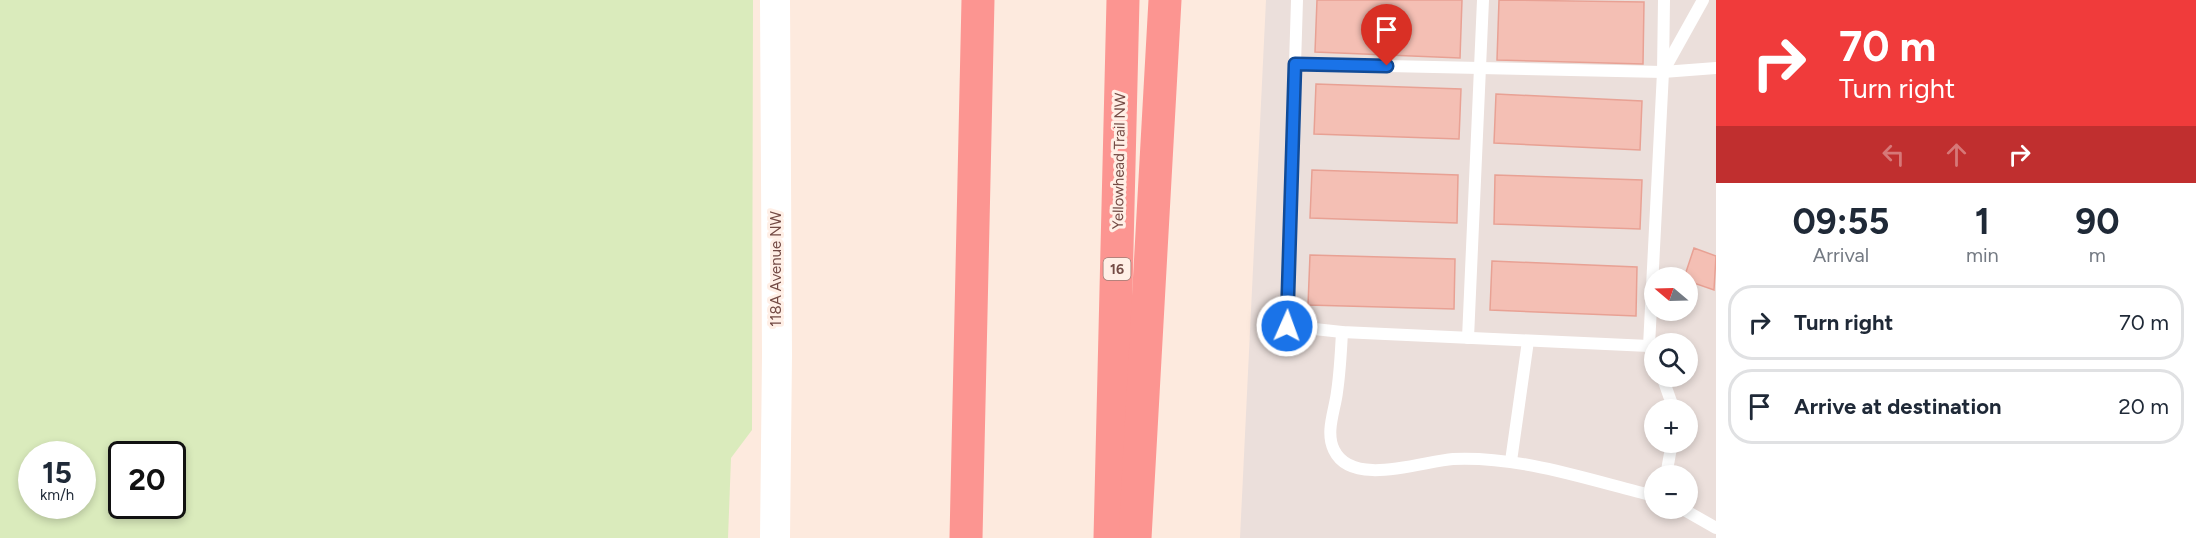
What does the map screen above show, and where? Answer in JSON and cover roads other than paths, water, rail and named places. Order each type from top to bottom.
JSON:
[{"type":"highway","points":[[966,538],[978,0]]},
{"type":"highway","name":"Yellowhead Trail NW","points":[[1110,538],[1123,0]]},
{"type":"highway","points":[[1135,538],[1166,0]]},
{"type":"street","name":"118A Avenue NW","points":[[775,0],[777,355],[775,538]]},
{"type":"lane","points":[[1297,0],[1287,326],[1342,332],[1644,346]]},
{"type":"lane","points":[[1468,338],[1483,0]]},
{"type":"lane","points":[[1650,333],[1663,72],[1664,0]]},
{"type":"lane","points":[[1663,72],[1703,0]]},
{"type":"lane","points":[[1295,64],[1663,72],[1716,68]]},
{"type":"lane","points":[[1342,332],[1337,392],[1329,435],[1334,451],[1346,463],[1366,470],[1398,470],[1452,459],[1511,461],[1644,494]]},
{"type":"lane","points":[[1511,461],[1528,340]]},
{"type":"lane","points":[[1698,518],[1716,528]]}]
